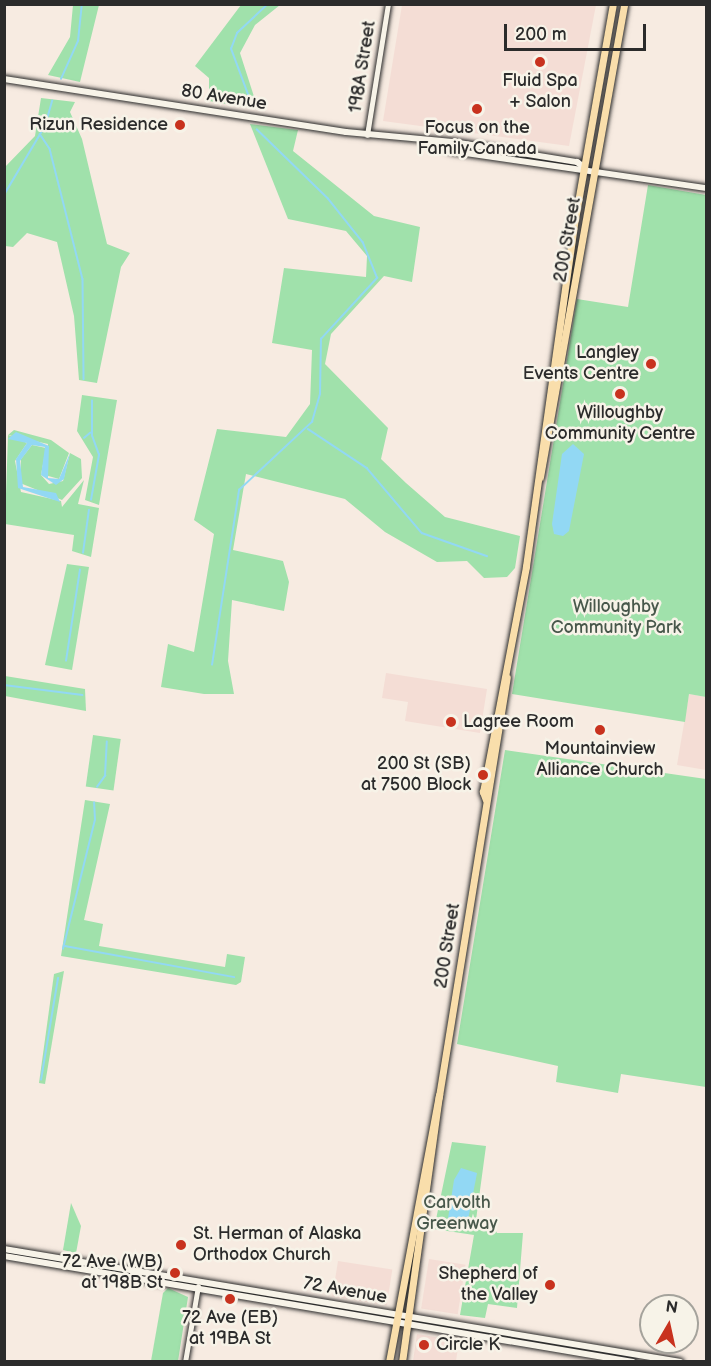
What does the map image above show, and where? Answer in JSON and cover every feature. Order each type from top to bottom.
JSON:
[{"type":"main road","name":"200 Street","points":[[539,480],[585,168],[613,4]]},
{"type":"main road","name":"200 Street","points":[[402,1362],[439,1096],[486,800],[483,792],[496,714],[507,675],[539,480],[624,4]]},
{"type":"main road","name":"80 Avenue","points":[[4,80],[367,135],[440,144],[453,142],[554,158],[595,170],[706,188]]},
{"type":"main road","name":"200 Street","points":[[389,1362],[439,1096]]},
{"type":"main road","name":"72 Avenue","points":[[4,1249],[396,1319],[681,1362]]},
{"type":"main road","name":"72 Avenue","points":[[4,1256],[198,1285]]},
{"type":"main road","name":"72 Avenue","points":[[409,1321],[591,1358],[633,1362]]},
{"type":"street","name":"198A Street","points":[[367,135],[388,4]]},
{"type":"street","points":[[185,1362],[198,1285]]},
{"type":"shaded area","points":[[402,5],[596,5],[569,146],[383,121]]},
{"type":"shaded area","points":[[386,673],[487,689],[480,733],[405,721],[408,702],[382,698]]},
{"type":"shaded area","points":[[689,694],[706,697],[706,770],[677,765]]},
{"type":"shaded area","points":[[429,1259],[466,1265],[458,1314],[421,1308]]},
{"type":"shaded area","points":[[338,1261],[392,1270],[387,1305],[332,1297]]},
{"type":"shaded area","points":[[417,1334],[459,1341],[456,1361],[413,1361]]},
{"type":"green space","points":[[73,5],[99,5],[80,82],[48,75],[70,37]]},
{"type":"green space","points":[[241,5],[280,5],[255,25],[240,53],[258,109],[209,101],[209,78],[195,66]]},
{"type":"green space","points":[[41,98],[75,102],[70,112],[82,139],[107,244],[130,253],[121,267],[97,383],[79,380],[74,316],[57,242],[27,233],[13,247],[5,246],[5,167],[35,136]]},
{"type":"green space","points":[[250,124],[298,130],[293,151],[374,216],[420,227],[412,282],[384,276],[331,334],[325,364],[388,428],[381,459],[406,483],[445,517],[520,536],[515,568],[507,577],[484,578],[467,561],[437,562],[385,532],[345,499],[246,474],[233,550],[283,561],[289,582],[284,611],[232,600],[228,661],[234,694],[204,694],[161,687],[168,644],[194,652],[214,534],[194,520],[217,429],[286,437],[310,404],[312,350],[272,343],[284,268],[366,277],[367,256],[346,231],[288,219]]},
{"type":"green space","name":"Willoughby Community Park","points":[[648,185],[706,195],[706,697],[689,694],[685,722],[512,694],[577,299],[628,307]]},
{"type":"green space","points":[[82,395],[117,400],[99,505],[85,500],[93,457],[77,431]]},
{"type":"green space","points":[[14,430],[51,440],[69,453],[59,479],[45,475],[48,444],[8,435]]},
{"type":"green space","points":[[8,435],[27,443],[15,461],[21,492],[61,501],[62,507],[84,480],[78,504],[99,508],[91,557],[72,551],[74,535],[5,524]]},
{"type":"green space","points":[[32,445],[46,448],[41,475],[49,484],[63,481],[70,453],[81,459],[82,478],[62,500],[20,483],[21,459]]},
{"type":"green space","points":[[67,564],[89,567],[72,670],[45,665]]},
{"type":"green space","points":[[5,676],[85,689],[86,711],[5,696]]},
{"type":"green space","points":[[93,735],[121,739],[113,790],[86,786]]},
{"type":"green space","points":[[505,750],[706,779],[706,1087],[621,1074],[618,1093],[556,1082],[558,1066],[457,1044]]},
{"type":"green space","points":[[85,800],[110,804],[84,920],[103,924],[99,946],[225,967],[227,954],[245,957],[241,982],[236,985],[61,956]]},
{"type":"green space","points":[[64,971],[45,1084],[39,1083],[54,974]]},
{"type":"green space","name":"Carvolth Greenway","points":[[452,1142],[486,1146],[476,1220],[492,1223],[497,1233],[523,1233],[517,1308],[488,1304],[485,1318],[460,1315],[474,1235],[434,1229]]},
{"type":"green space","points":[[71,1203],[81,1226],[76,1253],[63,1250]]},
{"type":"green space","points":[[168,1288],[188,1297],[178,1361],[151,1361],[163,1293]]},
{"type":"water","points":[[16,432],[49,446],[48,478],[59,479],[70,453],[64,479],[56,485],[41,475],[45,447],[32,445],[20,461],[23,487],[56,493],[60,502],[18,488],[16,459],[27,443],[8,439]]},
{"type":"water","points":[[573,444],[584,454],[569,531],[563,536],[554,534],[552,524],[562,454]]},
{"type":"water","points":[[461,1168],[477,1173],[469,1215],[466,1225],[447,1225],[454,1180]]},
{"type":"waterway","points":[[61,79],[78,41],[82,4]]},
{"type":"waterway","points":[[253,108],[231,49],[237,33],[268,4]]},
{"type":"waterway","points":[[4,195],[45,126],[52,101]]},
{"type":"waterway","points":[[212,665],[239,490],[312,422],[320,394],[321,339],[377,278],[363,243],[328,199],[257,130]]},
{"type":"waterway","points":[[40,134],[50,149],[83,279],[84,379]]},
{"type":"waterway","points":[[91,500],[99,455],[92,436],[92,401]]},
{"type":"waterway","points":[[308,429],[367,468],[422,533],[487,556]]},
{"type":"waterway","points":[[84,438],[90,433]]},
{"type":"waterway","points":[[83,553],[89,510]]},
{"type":"waterway","points":[[66,661],[80,570]]},
{"type":"waterway","points":[[4,685],[82,695]]},
{"type":"waterway","points":[[97,787],[105,776],[107,742]]},
{"type":"waterway","points":[[63,949],[95,820],[94,803]]},
{"type":"waterway","points":[[65,946],[234,977]]},
{"type":"waterway","points":[[41,1080],[58,978]]},
{"type":"place","name":"Fluid Spa + Salon","points":[[540,62]]},
{"type":"place","name":"Focus on the Family Canada","points":[[477,109]]},
{"type":"place","name":"Rizun Residence","points":[[180,125]]},
{"type":"place","name":"Langley Events Centre","points":[[651,364]]},
{"type":"place","name":"Willoughby Community Centre","points":[[620,394]]},
{"type":"place","name":"Lagree Room","points":[[451,722]]},
{"type":"place","name":"Mountainview Alliance Church","points":[[600,730]]},
{"type":"place","name":"200 St (SB) at 7500 Block","points":[[483,775]]},
{"type":"place","name":"St. Herman of Alaska Orthodox Church","points":[[181,1245]]},
{"type":"place","name":"72 Ave (WB) at 198B St","points":[[175,1273]]},
{"type":"place","name":"Shepherd of the Valley","points":[[550,1285]]},
{"type":"place","name":"72 Ave (EB) at 19BA St","points":[[230,1299]]},
{"type":"place","name":"Circle K","points":[[424,1345]]}]
